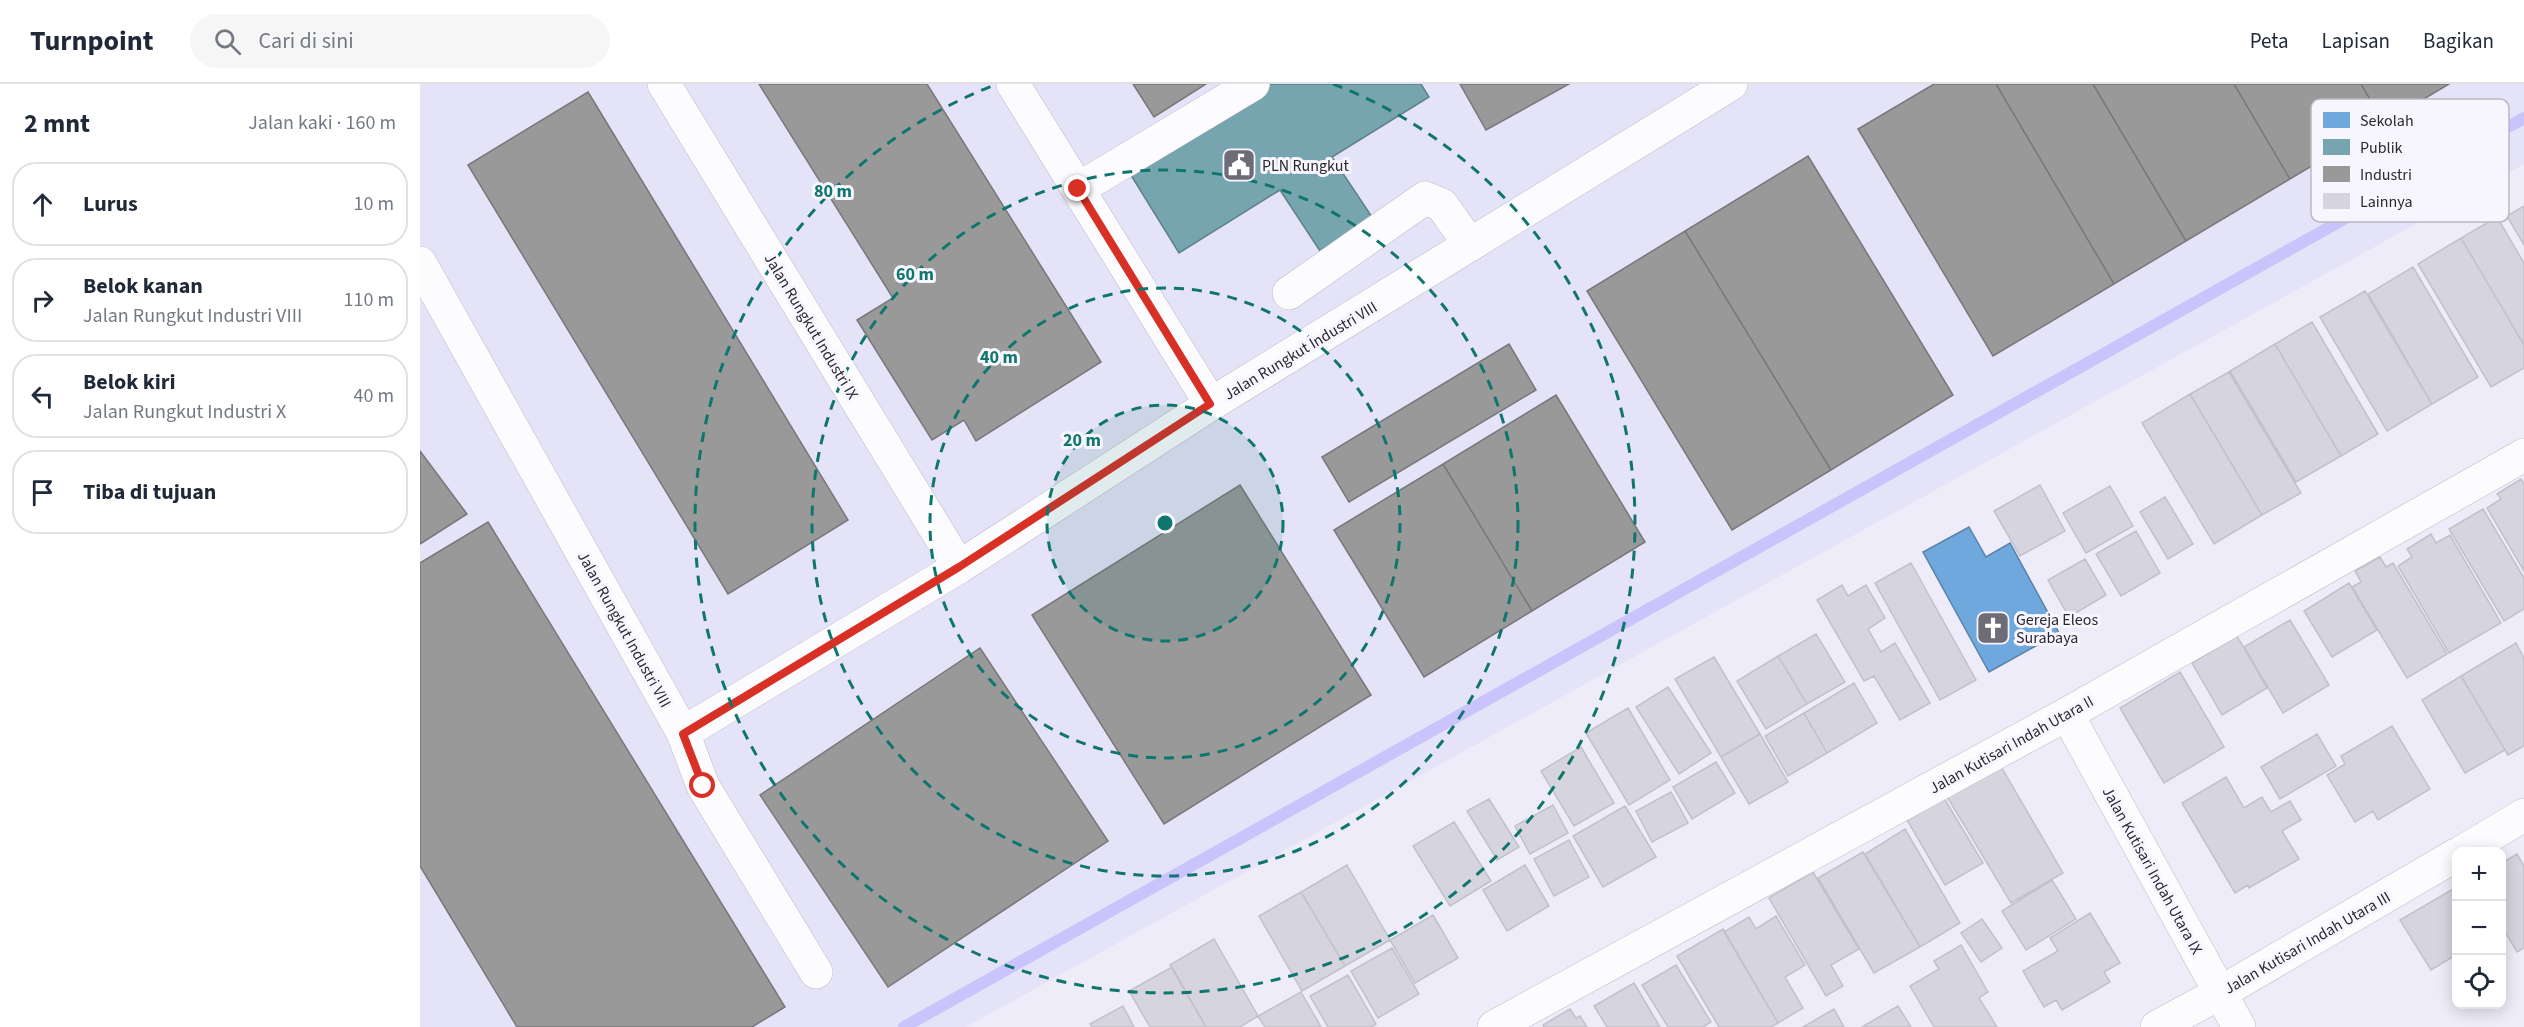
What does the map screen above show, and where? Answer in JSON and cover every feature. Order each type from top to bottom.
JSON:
[{"type":"street","name":"Jalan Rungkut Industri IX","points":[[664,84],[959,567]]},
{"type":"street","points":[[1013,84],[1210,404]]},
{"type":"street","points":[[1078,189],[1253,84]]},
{"type":"street","name":"Jalan Rungkut Industri VIII","points":[[420,263],[683,734],[959,567],[1210,404],[1470,245],[1697,93],[1731,84]]},
{"type":"street","points":[[1288,293],[1425,198],[1442,205],[1470,245]]},
{"type":"street","name":"Jalan Kutisari Indah Utara II","points":[[1494,1027],[2067,714],[2524,455]]},
{"type":"street","name":"Jalan Kutisari Indah Utara IX","points":[[2067,714],[2239,1027]]},
{"type":"street","points":[[683,734],[703,786],[816,972]]},
{"type":"street","points":[[2470,847],[2524,815]]},
{"type":"street","name":"Jalan Kutisari Indah Utara III","points":[[2157,1027],[2220,993],[2452,858]]},
{"type":"shaded area","points":[[420,84],[2524,84],[2524,164],[2509,172],[2509,99],[2311,99],[2311,222],[2419,222],[966,1027],[420,1027]]},
{"type":"building: Sekolah","points":[[1969,527],[1986,557],[2010,543],[2059,633],[1989,672],[1923,552]]},
{"type":"building: Publik","name":"PLN Rungkut","points":[[1270,84],[1421,84],[1429,97],[1332,157],[1372,217],[1320,251],[1280,190],[1179,253],[1129,172]]},
{"type":"building: Industri","points":[[759,84],[927,84],[1101,362],[976,441],[964,420],[932,440],[857,320],[893,298]]},
{"type":"building: Industri","points":[[1133,84],[1206,84],[1154,117]]},
{"type":"building: Industri","points":[[1460,84],[1569,84],[1486,130]]},
{"type":"building: Industri","points":[[1934,84],[1996,84],[2114,284],[1993,356],[1858,129]]},
{"type":"building: Industri","points":[[1996,84],[2093,84],[2186,241],[2114,284]]},
{"type":"building: Industri","points":[[2093,84],[2234,84],[2290,179],[2186,241]]},
{"type":"building: Industri","points":[[2234,84],[2361,84],[2370,99],[2311,99],[2311,166],[2290,179]]},
{"type":"building: Industri","points":[[2361,84],[2449,84],[2424,99],[2370,99]]},
{"type":"building: Industri","points":[[588,92],[848,520],[728,594],[468,165]]},
{"type":"building: Industri","points":[[1808,156],[1953,395],[1831,470],[1685,231]]},
{"type":"building: Industri","points":[[1685,231],[1831,470],[1732,530],[1587,291]]},
{"type":"building: Industri","points":[[1509,344],[1536,390],[1349,502],[1322,457]]},
{"type":"building: Industri","points":[[1556,395],[1645,542],[1532,611],[1443,464]]},
{"type":"building: Industri","points":[[420,451],[467,514],[420,544]]},
{"type":"building: Industri","points":[[1443,464],[1532,611],[1424,677],[1334,530]]},
{"type":"building: Industri","points":[[1240,485],[1371,695],[1164,824],[1032,615]]},
{"type":"building: Industri","points":[[488,522],[785,1007],[752,1027],[517,1027],[420,866],[420,563]]},
{"type":"building: Industri","points":[[980,648],[1108,841],[888,987],[760,795]]},
{"type":"building: Lainnya","points":[[2524,206],[2524,245],[2509,219],[2509,215]]},
{"type":"building: Lainnya","points":[[2488,222],[2500,222],[2524,263],[2524,345],[2461,238]]},
{"type":"building: Lainnya","points":[[2461,238],[2524,345],[2524,368],[2491,387],[2418,264]]},
{"type":"building: Lainnya","points":[[2413,267],[2478,377],[2432,404],[2368,294]]},
{"type":"building: Lainnya","points":[[2365,291],[2432,404],[2387,431],[2320,317]]},
{"type":"building: Lainnya","points":[[2312,322],[2378,434],[2341,456],[2275,344]]},
{"type":"building: Lainnya","points":[[2275,344],[2341,456],[2296,482],[2230,371]]},
{"type":"building: Lainnya","points":[[2229,372],[2301,493],[2262,515],[2190,394]]},
{"type":"building: Lainnya","points":[[2190,394],[2262,515],[2214,544],[2142,423]]},
{"type":"building: Lainnya","points":[[2521,479],[2524,484],[2524,571],[2487,508],[2501,499],[2497,494]]},
{"type":"building: Lainnya","points":[[2040,485],[2065,531],[2020,556],[1994,511]]},
{"type":"building: Lainnya","points":[[2110,486],[2133,526],[2086,553],[2063,513]]},
{"type":"building: Lainnya","points":[[2165,497],[2193,544],[2168,559],[2140,512]]},
{"type":"building: Lainnya","points":[[2483,509],[2524,578],[2524,609],[2504,621],[2449,529]]},
{"type":"building: Lainnya","points":[[2136,531],[2160,573],[2121,596],[2096,554]]},
{"type":"building: Lainnya","points":[[2431,534],[2436,543],[2450,535],[2501,623],[2449,653],[2398,566],[2412,557],[2407,549]]},
{"type":"building: Lainnya","points":[[2380,557],[2386,567],[2393,563],[2447,654],[2407,678],[2352,587],[2361,582],[2355,571]]},
{"type":"building: Lainnya","points":[[2085,559],[2106,595],[2069,617],[2048,580]]},
{"type":"building: Lainnya","points":[[1911,563],[1976,680],[1940,700],[1875,583]]},
{"type":"building: Lainnya","points":[[2349,583],[2377,630],[2332,657],[2304,611]]},
{"type":"building: Lainnya","points":[[1842,585],[1848,596],[1866,585],[1885,618],[1868,629],[1881,652],[1895,643],[1930,703],[1900,720],[1874,676],[1864,681],[1817,600]]},
{"type":"building: Lainnya","points":[[2290,620],[2329,685],[2283,713],[2244,647]]},
{"type":"building: Lainnya","points":[[1816,634],[1845,682],[1807,704],[1778,656]]},
{"type":"building: Lainnya","points":[[2237,636],[2267,688],[2222,715],[2192,663]]},
{"type":"building: Lainnya","points":[[2516,643],[2524,658],[2524,746],[2508,755],[2461,676]]},
{"type":"building: Lainnya","points":[[1778,656],[1807,704],[1766,729],[1737,681]]},
{"type":"building: Lainnya","points":[[1714,657],[1760,734],[1721,757],[1675,679]]},
{"type":"building: Lainnya","points":[[2180,672],[2224,747],[2164,783],[2120,708]]},
{"type":"building: Lainnya","points":[[2461,676],[2505,750],[2465,773],[2422,700]]},
{"type":"building: Lainnya","points":[[1854,683],[1877,723],[1827,753],[1804,713]]},
{"type":"building: Lainnya","points":[[1668,687],[1711,753],[1679,774],[1636,707]]},
{"type":"building: Lainnya","points":[[1628,708],[1670,780],[1629,805],[1586,733]]},
{"type":"building: Lainnya","points":[[1804,713],[1827,753],[1788,776],[1765,736]]},
{"type":"building: Lainnya","points":[[2392,726],[2430,789],[2378,820],[2373,811],[2355,822],[2327,775],[2345,764],[2341,756]]},
{"type":"building: Lainnya","points":[[1760,734],[1788,782],[1749,804],[1721,757]]},
{"type":"building: Lainnya","points":[[2317,734],[2336,766],[2280,799],[2261,767]]},
{"type":"building: Lainnya","points":[[1581,747],[1614,803],[1574,826],[1541,771]]},
{"type":"building: Lainnya","points":[[1996,758],[2063,873],[2011,903],[1943,790]]},
{"type":"building: Lainnya","points":[[1716,762],[1735,793],[1692,819],[1673,787]]},
{"type":"building: Lainnya","points":[[2226,777],[2244,808],[2262,797],[2271,812],[2290,801],[2301,820],[2282,831],[2299,859],[2249,888],[2248,885],[2235,893],[2182,803]]},
{"type":"building: Lainnya","points":[[1671,792],[1688,823],[1652,842],[1636,811]]},
{"type":"building: Lainnya","points":[[1944,798],[1983,863],[1945,885],[1907,820]]},
{"type":"building: Lainnya","points":[[1489,799],[1519,847],[1497,860],[1467,811]]},
{"type":"building: Lainnya","points":[[1553,805],[1568,833],[1530,854],[1515,826]]},
{"type":"building: Lainnya","points":[[1625,806],[1656,857],[1603,887],[1573,836]]},
{"type":"building: Lainnya","points":[[1454,822],[1491,881],[1450,906],[1413,846]]},
{"type":"building: Lainnya","points":[[1905,829],[1960,923],[1920,947],[1865,854]]},
{"type":"building: Lainnya","points":[[1569,840],[1589,877],[1554,896],[1534,859]]},
{"type":"building: Lainnya","points":[[1863,852],[1920,947],[1874,973],[1818,878]]},
{"type":"building: Lainnya","points":[[2517,854],[2524,866],[2524,948],[2517,952],[2506,933],[2506,861]]},
{"type":"building: Lainnya","points":[[1347,865],[1390,940],[1345,966],[1301,892]]},
{"type":"building: Lainnya","points":[[1525,865],[1549,906],[1507,931],[1483,890]]},
{"type":"building: Lainnya","points":[[1813,872],[1859,949],[1831,965],[1843,986],[1826,996],[1769,898]]},
{"type":"building: Lainnya","points":[[2052,880],[2076,919],[2026,950],[2002,911]]},
{"type":"building: Lainnya","points":[[2452,890],[2452,957],[2431,970],[2400,920]]},
{"type":"building: Lainnya","points":[[1301,892],[1345,966],[1302,991],[1259,916]]},
{"type":"building: Lainnya","points":[[2090,913],[2120,963],[2104,972],[2110,982],[2062,1010],[2056,1000],[2044,1007],[2023,971],[2058,951],[2050,938]]},
{"type":"building: Lainnya","points":[[1433,915],[1458,958],[1415,983],[1390,940]]},
{"type":"building: Lainnya","points":[[1776,916],[1805,965],[1785,977],[1803,1008],[1778,1023],[1724,932],[1749,917],[1756,929]]},
{"type":"building: Lainnya","points":[[1982,919],[2002,948],[1981,962],[1961,933]]},
{"type":"building: Lainnya","points":[[1723,929],[1778,1023],[1771,1027],[1719,1027],[1677,956]]},
{"type":"building: Lainnya","points":[[1214,939],[1258,1016],[1240,1027],[1206,1027],[1170,965]]},
{"type":"building: Lainnya","points":[[1961,945],[1988,992],[1979,998],[1997,1027],[1934,1027],[1910,986],[1939,969],[1934,961]]},
{"type":"building: Lainnya","points":[[1392,948],[1419,994],[1378,1018],[1351,971]]},
{"type":"building: Lainnya","points":[[1676,965],[1711,1022],[1703,1027],[1668,1027],[1642,985]]},
{"type":"building: Lainnya","points":[[1172,967],[1206,1027],[1150,1027],[1129,991]]},
{"type":"building: Lainnya","points":[[1348,975],[1376,1024],[1372,1027],[1328,1027],[1310,996]]},
{"type":"building: Lainnya","points":[[1634,983],[1660,1027],[1607,1027],[1594,1006]]},
{"type":"building: Lainnya","points":[[1301,992],[1321,1027],[1265,1027],[1258,1016]]},
{"type":"building: Lainnya","points":[[1123,1006],[1134,1027],[1092,1027],[1090,1024]]},
{"type":"building: Lainnya","points":[[1898,1006],[1911,1027],[1862,1027]]},
{"type":"building: Lainnya","points":[[1570,1009],[1576,1018],[1580,1016],[1587,1027],[1544,1027],[1543,1025]]},
{"type":"building: Lainnya","points":[[1834,1009],[1844,1027],[1803,1027]]},
{"type":"waterway","points":[[2509,126],[2524,118]]},
{"type":"waterway","points":[[904,1027],[2339,222]]},
{"type":"place","name":"PLN Rungkut","points":[[1239,165]]},
{"type":"place","name":"Gereja Eleos Surabaya","points":[[1993,628]]},
{"type":"route","points":[[703,786],[683,734],[959,567],[1210,404],[1078,189]]}]
